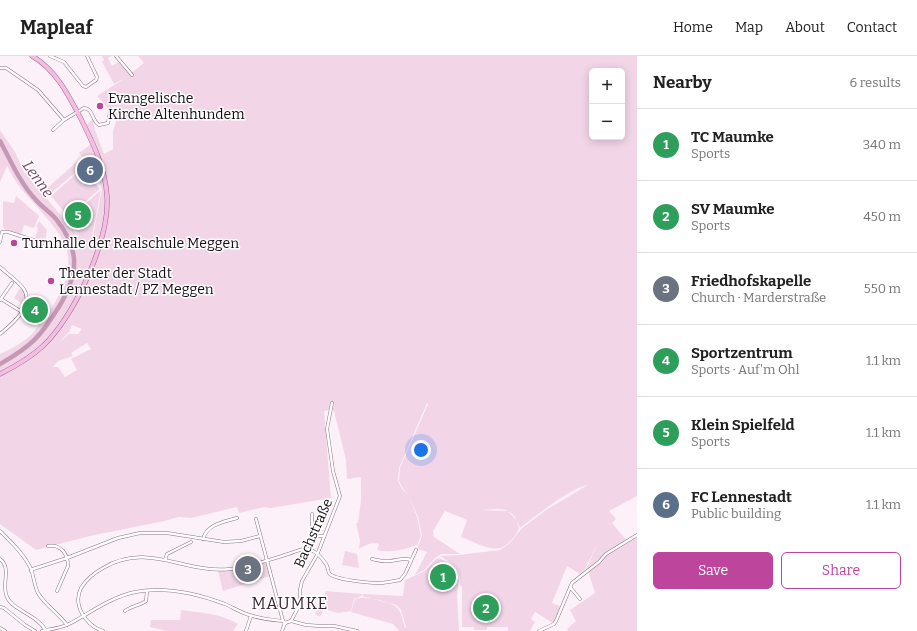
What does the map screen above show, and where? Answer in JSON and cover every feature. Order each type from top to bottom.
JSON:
[{"type":"main road","points":[[1,373],[19,364],[37,352],[56,332],[73,306],[95,257],[103,232],[106,216],[107,198],[104,178],[95,147],[64,89],[44,64],[32,56]]},
{"type":"street","points":[[50,56],[64,62],[85,87],[96,80],[97,77],[87,56]]},
{"type":"street","points":[[116,56],[132,75]]},
{"type":"street","points":[[1,68],[6,68],[38,90],[64,120]]},
{"type":"street","points":[[53,130],[64,120],[84,108],[92,112],[96,123],[101,125],[108,123],[110,112]]},
{"type":"street","points":[[0,242],[2,232],[8,232],[43,243]]},
{"type":"street","points":[[0,267],[18,283],[25,292],[26,302],[18,318],[0,334]]},
{"type":"street","points":[[12,283],[0,300],[22,312]]},
{"type":"street","name":"Bachstraße","points":[[291,621],[300,604],[301,584],[317,555],[340,496],[333,471],[327,429],[332,403]]},
{"type":"street","points":[[312,514],[312,533],[318,536],[324,536]]},
{"type":"street","points":[[203,539],[204,534],[210,528],[237,518]]},
{"type":"street","points":[[256,519],[284,622],[282,631]]},
{"type":"street","points":[[0,531],[25,558],[39,594],[67,625]]},
{"type":"street","points":[[31,571],[102,543],[140,533],[165,533],[217,542],[234,542],[260,536]]},
{"type":"street","points":[[539,631],[556,621],[570,587],[576,580],[590,570],[606,554],[637,535]]},
{"type":"street","points":[[165,560],[168,554],[191,542]]},
{"type":"street","points":[[48,546],[54,545],[60,548],[64,551],[67,558],[68,566],[57,591]]},
{"type":"street","points":[[103,631],[91,625],[84,615],[79,605],[80,592],[87,580],[100,570],[116,561],[136,557],[150,557],[195,567],[221,570],[236,569],[303,549],[312,550],[327,565],[329,573],[333,576],[377,583],[400,580],[405,574],[416,550]]},
{"type":"street","points":[[372,559],[391,562],[405,558],[411,560]]},
{"type":"street","points":[[0,559],[4,562],[7,572],[7,598],[13,604],[39,621],[46,631]]},
{"type":"street","points":[[570,587],[580,599]]},
{"type":"street","points":[[42,631],[67,625],[121,596],[134,592],[168,590],[196,595],[224,604],[251,616],[284,622],[291,621],[306,625],[334,626],[357,631]]},
{"type":"street","points":[[125,611],[146,602],[147,591]]},
{"type":"street","points":[[0,607],[4,608],[35,631]]},
{"type":"street","points":[[246,631],[251,616]]},
{"type":"street","points":[[0,628],[4,631]]},
{"type":"shaded area","points":[[102,56],[111,56],[108,58],[112,66],[118,62],[130,74],[144,63],[138,56],[637,56],[637,496],[609,511],[616,519],[612,523],[627,541],[605,554],[585,572],[598,543],[582,575],[567,566],[552,603],[562,607],[553,623],[535,612],[531,619],[535,622],[530,631],[508,631],[508,627],[487,627],[487,630],[474,630],[474,627],[462,627],[462,586],[460,586],[460,576],[456,568],[440,556],[458,555],[500,550],[510,543],[522,528],[546,510],[588,485],[581,487],[563,497],[520,528],[517,520],[508,511],[517,521],[519,529],[513,539],[500,548],[486,547],[461,537],[467,520],[445,511],[433,531],[434,537],[460,554],[441,554],[424,570],[415,575],[427,552],[417,549],[422,536],[418,517],[409,496],[417,517],[421,536],[417,545],[402,550],[387,551],[377,550],[379,544],[374,543],[359,549],[360,541],[356,523],[358,523],[361,501],[361,477],[347,479],[346,460],[334,411],[331,410],[333,402],[331,401],[329,410],[324,411],[331,498],[271,508],[264,507],[239,513],[237,507],[191,518],[179,517],[90,536],[36,550],[0,524],[0,354],[24,341],[34,332],[53,305],[64,284],[68,261],[67,250],[58,232],[18,185],[7,166],[0,182],[0,130],[15,152],[24,172],[81,239],[68,219],[101,190],[92,236],[86,239],[93,236],[102,189],[96,174],[79,153],[94,142],[86,125],[93,119],[95,130],[104,154],[113,149],[113,131],[117,118],[97,96],[125,78],[114,84],[102,62],[104,60]],"holes":[[[72,325],[82,329],[78,334],[69,334],[59,343],[69,332]],[[87,343],[91,349],[71,359],[77,370],[65,377],[58,367],[53,367],[58,361],[73,356],[71,353]],[[427,403],[428,404],[400,468],[399,481],[409,496],[402,489],[398,481],[399,468]],[[499,509],[508,511],[479,510]]]},
{"type":"shaded area","points":[[81,158],[86,163],[48,196],[44,191]]},
{"type":"shaded area","points":[[82,169],[100,189],[68,216],[51,196]]},
{"type":"shaded area","points":[[16,196],[39,216],[34,228],[24,225],[21,235],[4,229],[3,227],[3,201],[14,203]]},
{"type":"shaded area","points":[[39,221],[47,230],[45,242],[35,239],[38,228],[36,226]]},
{"type":"shaded area","points":[[21,287],[25,296],[24,305],[14,298]]},
{"type":"shaded area","points":[[637,536],[637,631],[569,631],[567,629],[576,621],[570,610],[595,593],[588,571],[606,555]]},
{"type":"shaded area","points":[[345,551],[357,554],[359,568],[342,565]]},
{"type":"shaded area","points":[[440,558],[453,568],[459,580],[457,596],[459,631],[399,631],[393,624],[351,612],[355,599],[375,599],[362,596],[363,594],[403,596],[405,580],[425,571],[436,559]],"holes":[[[387,603],[396,605],[401,610],[405,628],[398,609]]]},
{"type":"shaded area","points":[[266,562],[270,576],[223,591],[218,571],[232,570]]},
{"type":"shaded area","points":[[326,591],[362,594],[354,599],[351,611],[338,613],[324,609],[320,617],[315,614]]},
{"type":"shaded area","points":[[181,610],[217,616],[231,620],[238,624],[233,631],[167,631],[150,627],[151,620],[180,620]]},
{"type":"waterway","name":"Lenne","points":[[0,141],[16,172],[30,193],[38,203],[56,219],[64,230],[73,251],[74,261],[71,282],[60,305],[47,325],[28,346],[0,364]]},
{"type":"place","name":"Evangelische Kirche Altenhundem","points":[[100,106]]},
{"type":"place","name":"FC Lennestadt","points":[[90,170]]},
{"type":"place","name":"Klein Spielfeld","points":[[78,215]]},
{"type":"place","name":"Turnhalle der Realschule Meggen","points":[[14,243]]},
{"type":"place","name":"Theater der Stadt Lennestadt / PZ Meggen","points":[[51,281]]},
{"type":"place","name":"Sportzentrum","points":[[35,310]]},
{"type":"place","name":"Friedhofskapelle","points":[[248,569]]},
{"type":"place","name":"TC Maumke","points":[[443,577]]},
{"type":"place","name":"SV Maumke","points":[[486,608]]},
{"type":"district","name":"MAUMKE","points":[[290,603]]}]
